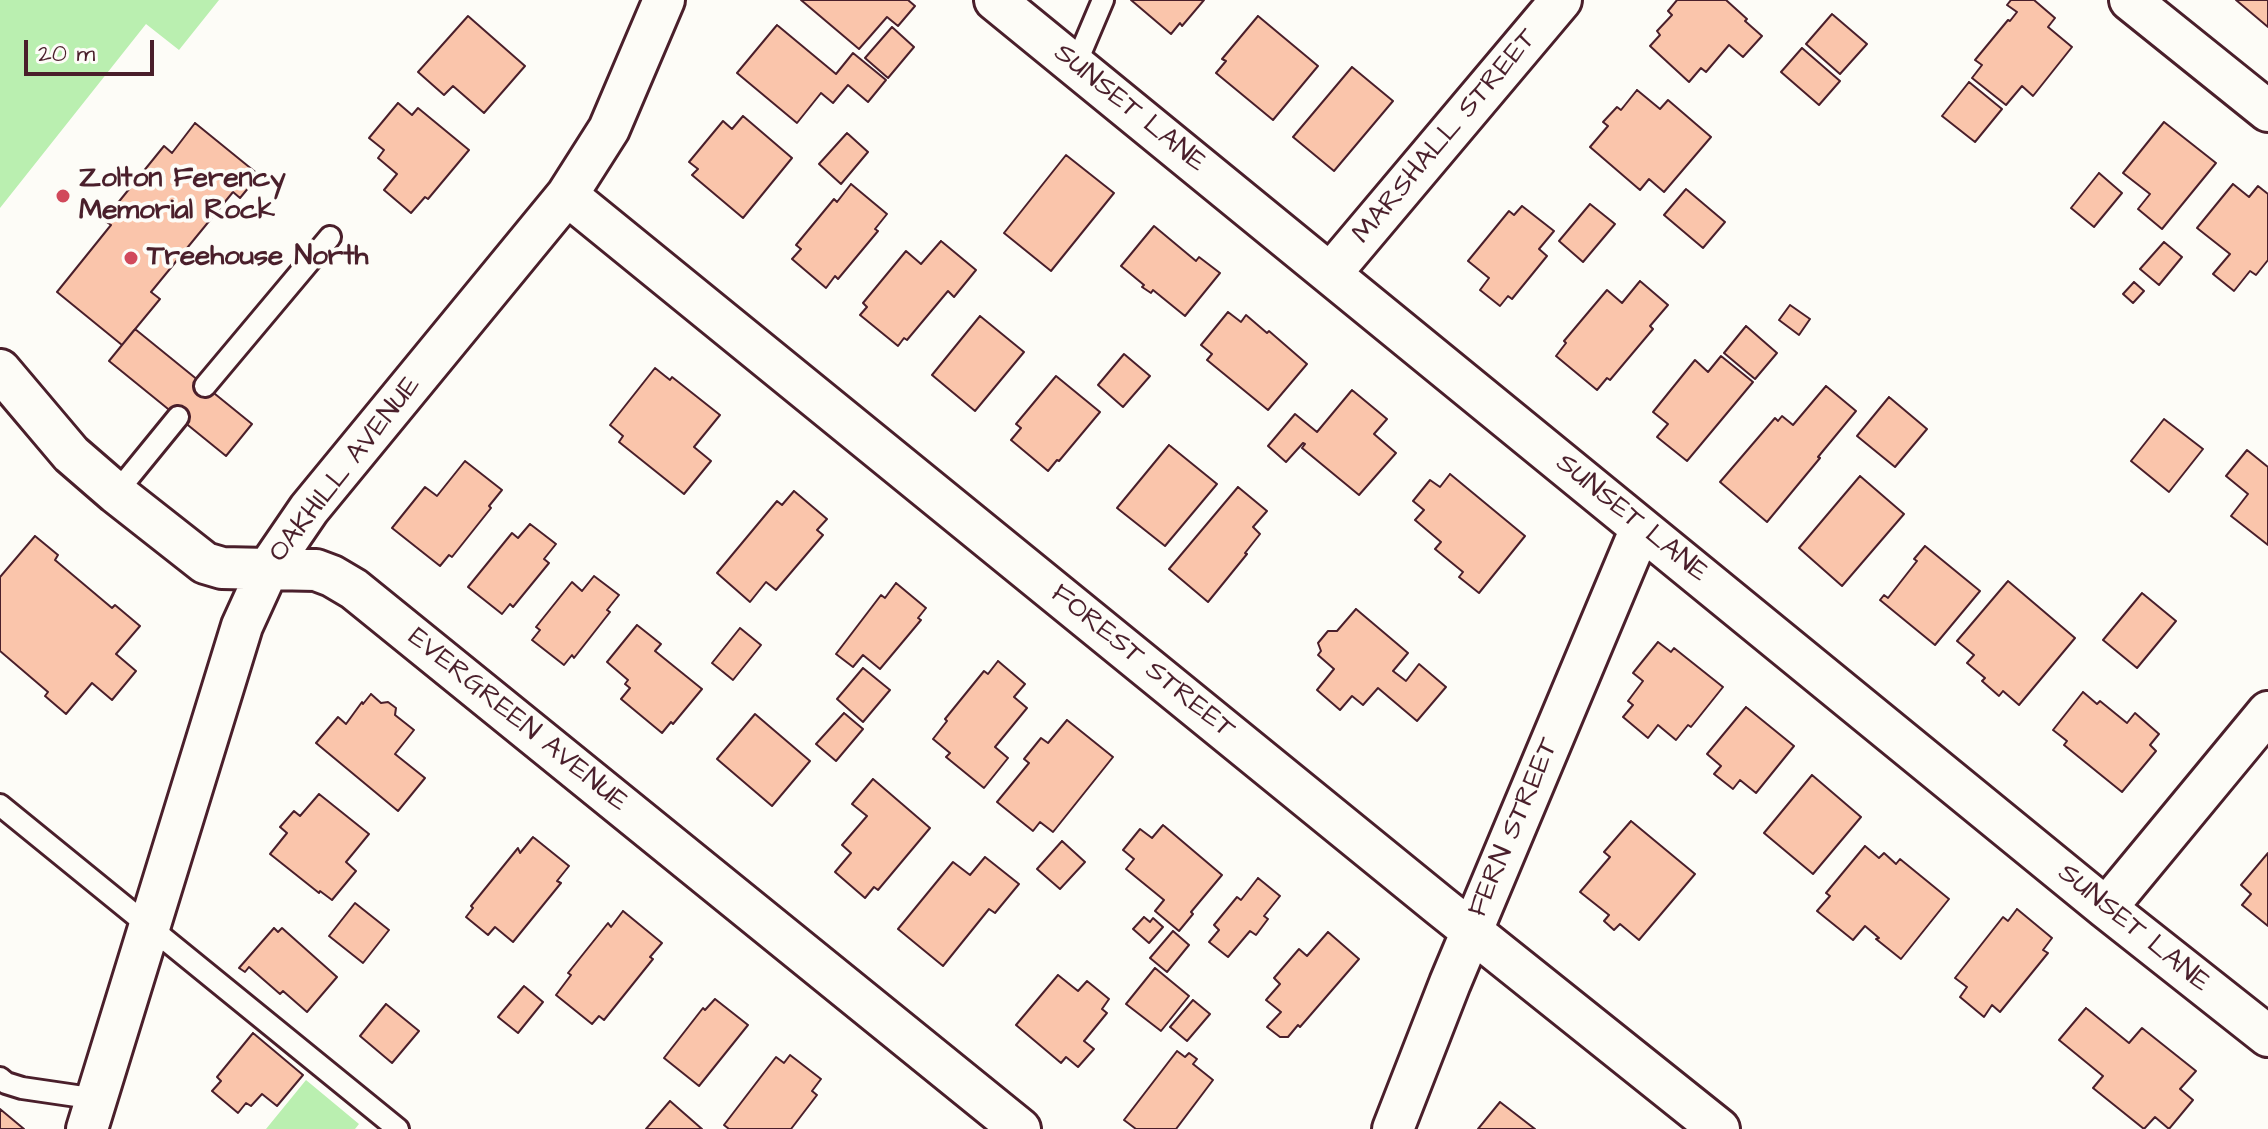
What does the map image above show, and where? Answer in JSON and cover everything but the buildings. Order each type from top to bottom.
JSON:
[{"type":"street","name":"OAKHILL AVENUE","points":[[96,1120],[150,926],[242,626],[268,569],[309,509],[567,195],[609,129],[664,0]]},
{"type":"street","name":"SUNSET LANE","points":[[995,0],[2106,908],[2268,1036]]},
{"type":"street","name":"MARSHALL STREET","points":[[1331,273],[1561,0]]},
{"type":"street","points":[[2130,0],[2268,111]]},
{"type":"street","name":"FOREST STREET","points":[[567,195],[1719,1129]]},
{"type":"street","name":"EVERGREEN AVENUE","points":[[0,370],[71,454],[205,563],[222,568],[316,570],[354,589],[1020,1129]]},
{"type":"street","name":"FERN STREET","points":[[1393,1129],[1472,931],[1641,528]]},
{"type":"street","points":[[2106,908],[2268,712]]},
{"type":"lane","points":[[1075,66],[1103,0]]},
{"type":"lane","points":[[205,386],[330,237]]},
{"type":"lane","points":[[116,493],[178,417]]},
{"type":"lane","points":[[0,805],[398,1129]]},
{"type":"lane","points":[[0,1078],[96,1120]]},
{"type":"green space","points":[[0,0],[219,0],[179,50],[146,24],[0,208]]},
{"type":"green space","points":[[306,1080],[359,1124],[355,1129],[266,1129]]},
{"type":"place","name":"Zolton Ferency Memorial Rock","points":[[63,196]]},
{"type":"place","name":"Treehouse North","points":[[131,258]]}]
